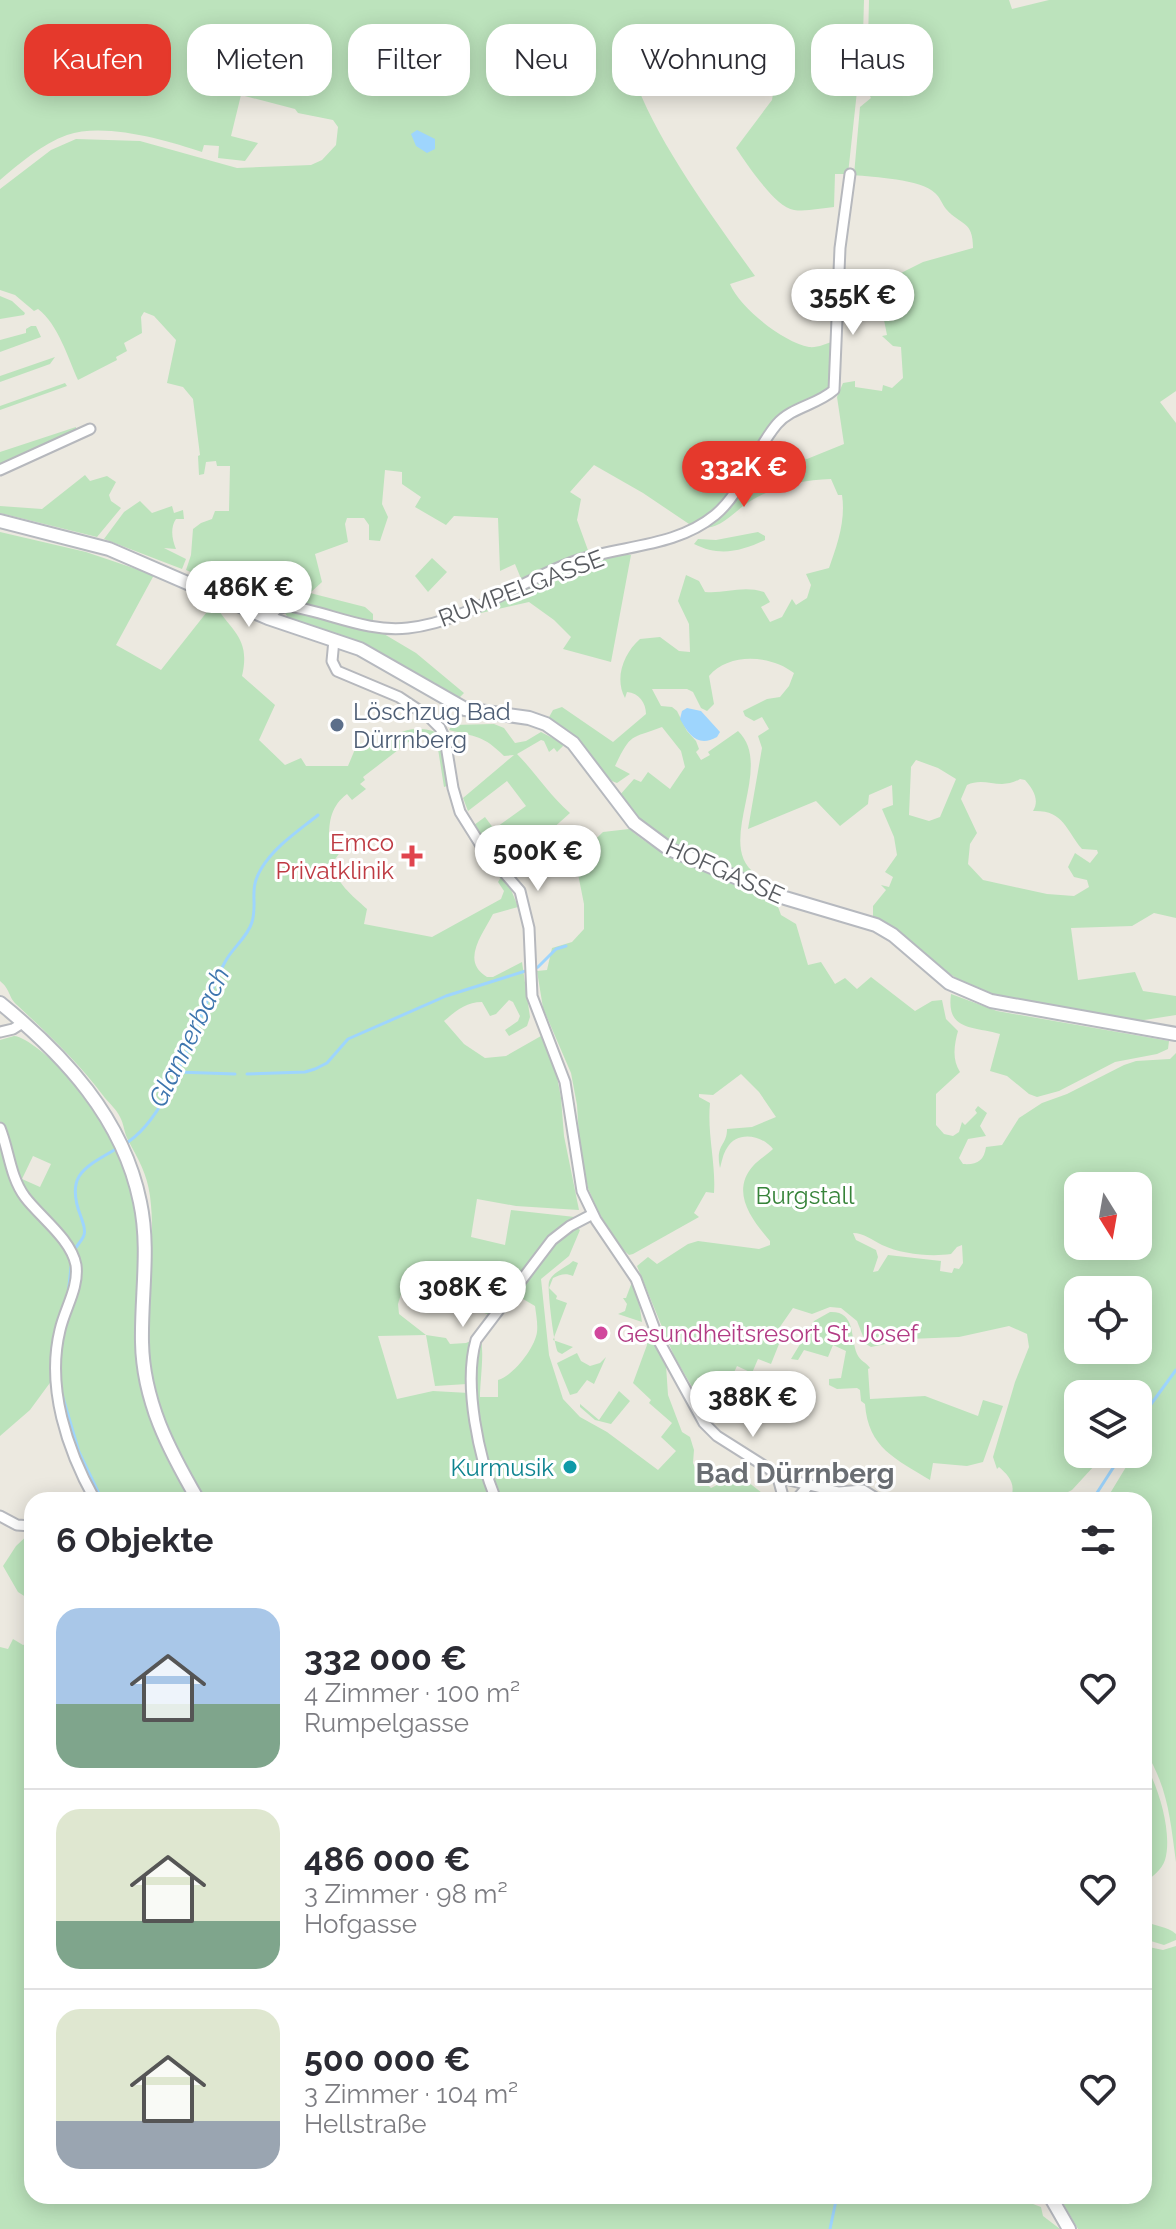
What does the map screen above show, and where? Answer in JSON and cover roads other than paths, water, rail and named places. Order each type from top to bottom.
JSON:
[{"type":"main road","name":"HOFGASSE","points":[[0,521],[109,549],[268,618],[378,658],[465,709],[529,718],[546,724],[573,743],[634,823],[669,849],[801,904],[876,925],[960,989],[991,1001],[1176,1034]]},
{"type":"main road","points":[[0,1003],[66,1063],[86,1088],[121,1144],[136,1185],[143,1217],[142,1344],[145,1374],[158,1425],[194,1492]]},
{"type":"main road","points":[[1055,2204],[1069,2229]]},
{"type":"street","name":"RUMPELGASSE","points":[[268,618],[277,609],[289,606],[387,628],[408,628],[436,622],[476,608],[576,561],[667,540],[697,527],[716,514],[731,498],[777,424],[795,410],[826,397],[834,390],[840,248],[850,174]]},
{"type":"street","points":[[0,470],[90,429]]},
{"type":"street","points":[[334,640],[332,661],[337,671],[399,697],[440,728],[446,745],[454,796],[465,821],[489,856],[520,891],[529,928],[532,996],[565,1082],[579,1179],[593,1214],[636,1279],[660,1343],[707,1427],[777,1474],[808,1486],[839,1492],[866,1492]]},
{"type":"street","points":[[0,1032],[24,1022]]},
{"type":"street","points":[[0,1128],[19,1188],[64,1242],[74,1259],[75,1288],[61,1327],[56,1374],[63,1421],[76,1461],[91,1492]]},
{"type":"street","points":[[493,1492],[484,1470],[477,1436],[473,1388],[474,1345],[482,1330],[552,1240],[593,1214]]},
{"type":"street","points":[[777,1474],[782,1492]]},
{"type":"street","points":[[803,1492],[808,1486]]},
{"type":"street","points":[[0,1516],[24,1525]]},
{"type":"water","points":[[417,130],[435,139],[435,149],[427,153],[416,146],[411,134]]},
{"type":"water","points":[[687,708],[701,711],[720,732],[717,737],[704,741],[691,735],[680,719],[682,711]]},
{"type":"waterway","name":"Glannerbach","points":[[123,1145],[141,1131],[170,1088],[225,962],[250,927],[254,915],[255,884],[261,869],[280,846],[318,815]]},
{"type":"waterway","points":[[247,1074],[315,1069],[327,1063],[348,1039],[446,996],[538,967],[556,949],[566,946]]},
{"type":"waterway","points":[[177,1072],[235,1074]]},
{"type":"waterway","name":"Glannerbach","points":[[73,1252],[85,1230],[77,1203],[76,1182],[86,1168],[116,1149]]},
{"type":"waterway","name":"Glannerbach","points":[[68,1295],[71,1267]]},
{"type":"waterway","points":[[1152,1403],[1176,1370]]},
{"type":"waterway","name":"Glannerbach","points":[[61,1391],[79,1452],[98,1492]]},
{"type":"waterway","points":[[1098,1492],[1113,1468]]},
{"type":"waterway","points":[[830,2229],[835,2204]]},
{"type":"place","name":"Löschzug Bad Dürrnberg","points":[[337,725]]},
{"type":"place","name":"Emco Privatklinik","points":[[412,856]]},
{"type":"place","name":"Gesundheitsresort St. Josef","points":[[601,1333]]},
{"type":"place","name":"Kurmusik","points":[[570,1467]]},
{"type":"district","name":"Bad Dürrnberg","points":[[795,1473]]},
{"type":"park label","name":"Burgstall","points":[[805,1195]]}]
